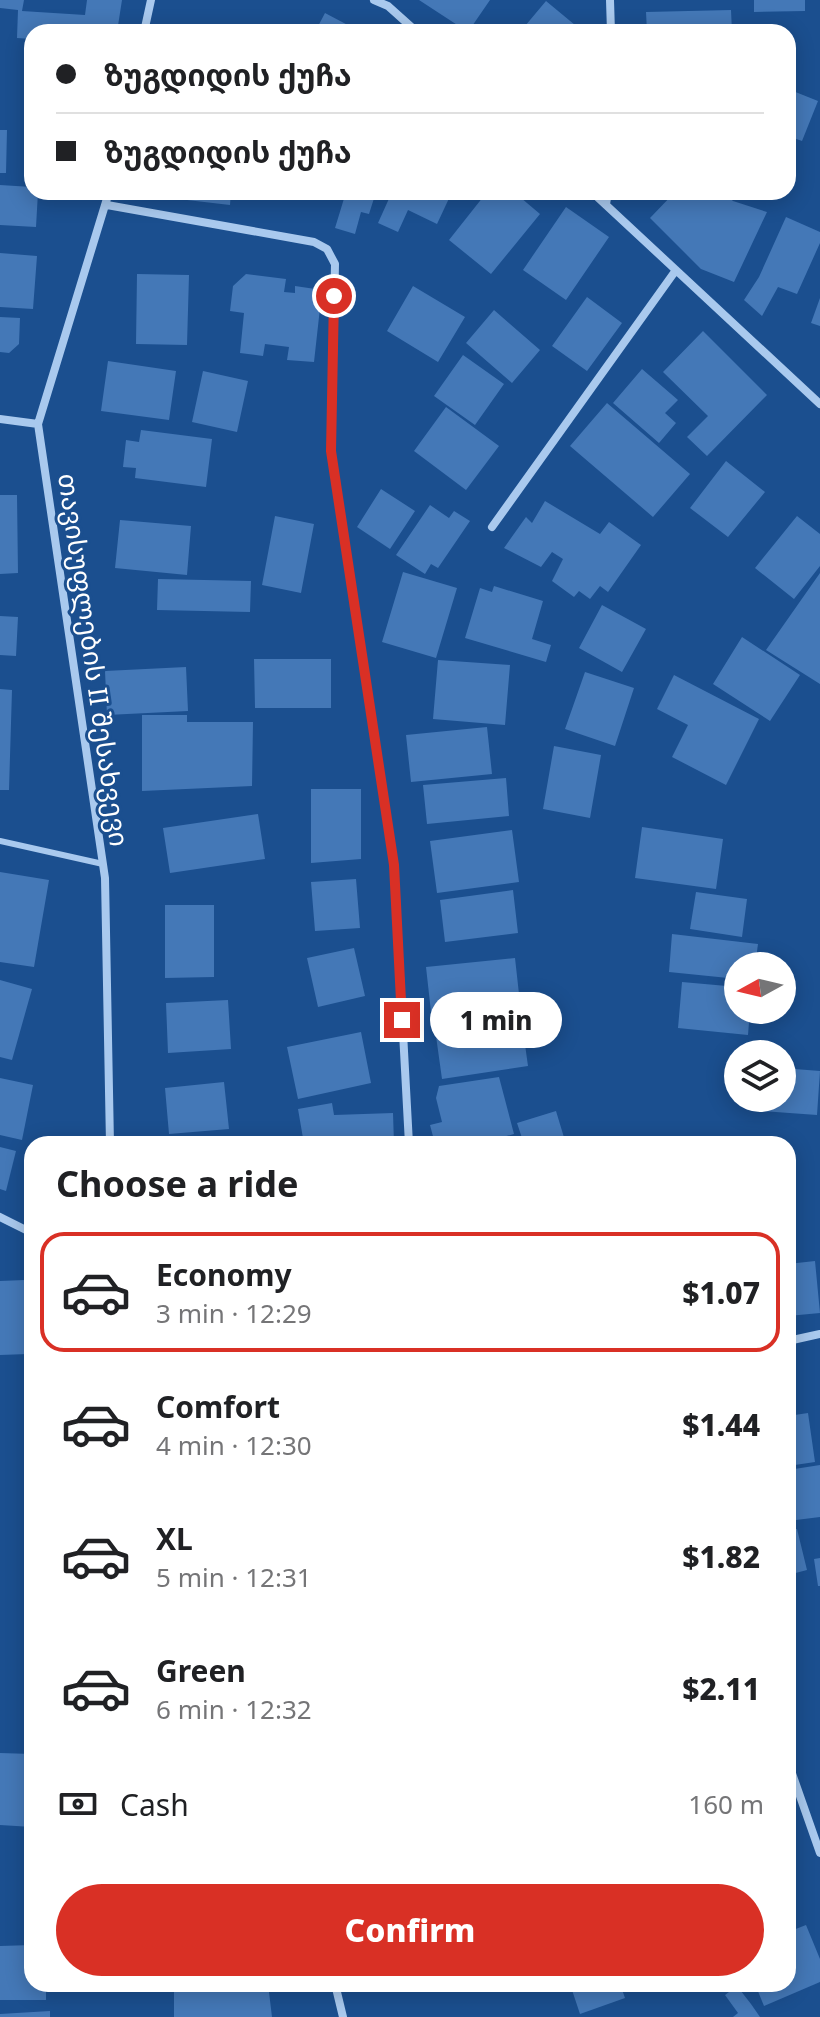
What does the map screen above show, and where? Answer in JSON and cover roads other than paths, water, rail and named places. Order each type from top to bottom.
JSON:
[{"type":"street","points":[[146,24],[151,0]]},
{"type":"street","points":[[374,0],[388,6],[408,24]]},
{"type":"street","points":[[610,0],[611,24]]},
{"type":"street","name":"თავისუფლების II შესახვევი","points":[[108,200],[38,424],[103,864],[110,1136]]},
{"type":"street","points":[[601,200],[820,404]]},
{"type":"street","points":[[606,204],[607,200]]},
{"type":"street","points":[[107,205],[314,242],[327,249],[335,264],[331,451],[394,865],[409,1136]]},
{"type":"street","points":[[492,527],[676,270]]},
{"type":"street","points":[[0,419],[38,424]]},
{"type":"street","points":[[0,1217],[24,1229]]},
{"type":"street","points":[[796,1339],[820,1334]]},
{"type":"street","points":[[796,1800],[820,1853]]},
{"type":"street","points":[[337,1992],[343,2017]]},
{"type":"lane","points":[[0,841],[103,864]]}]
